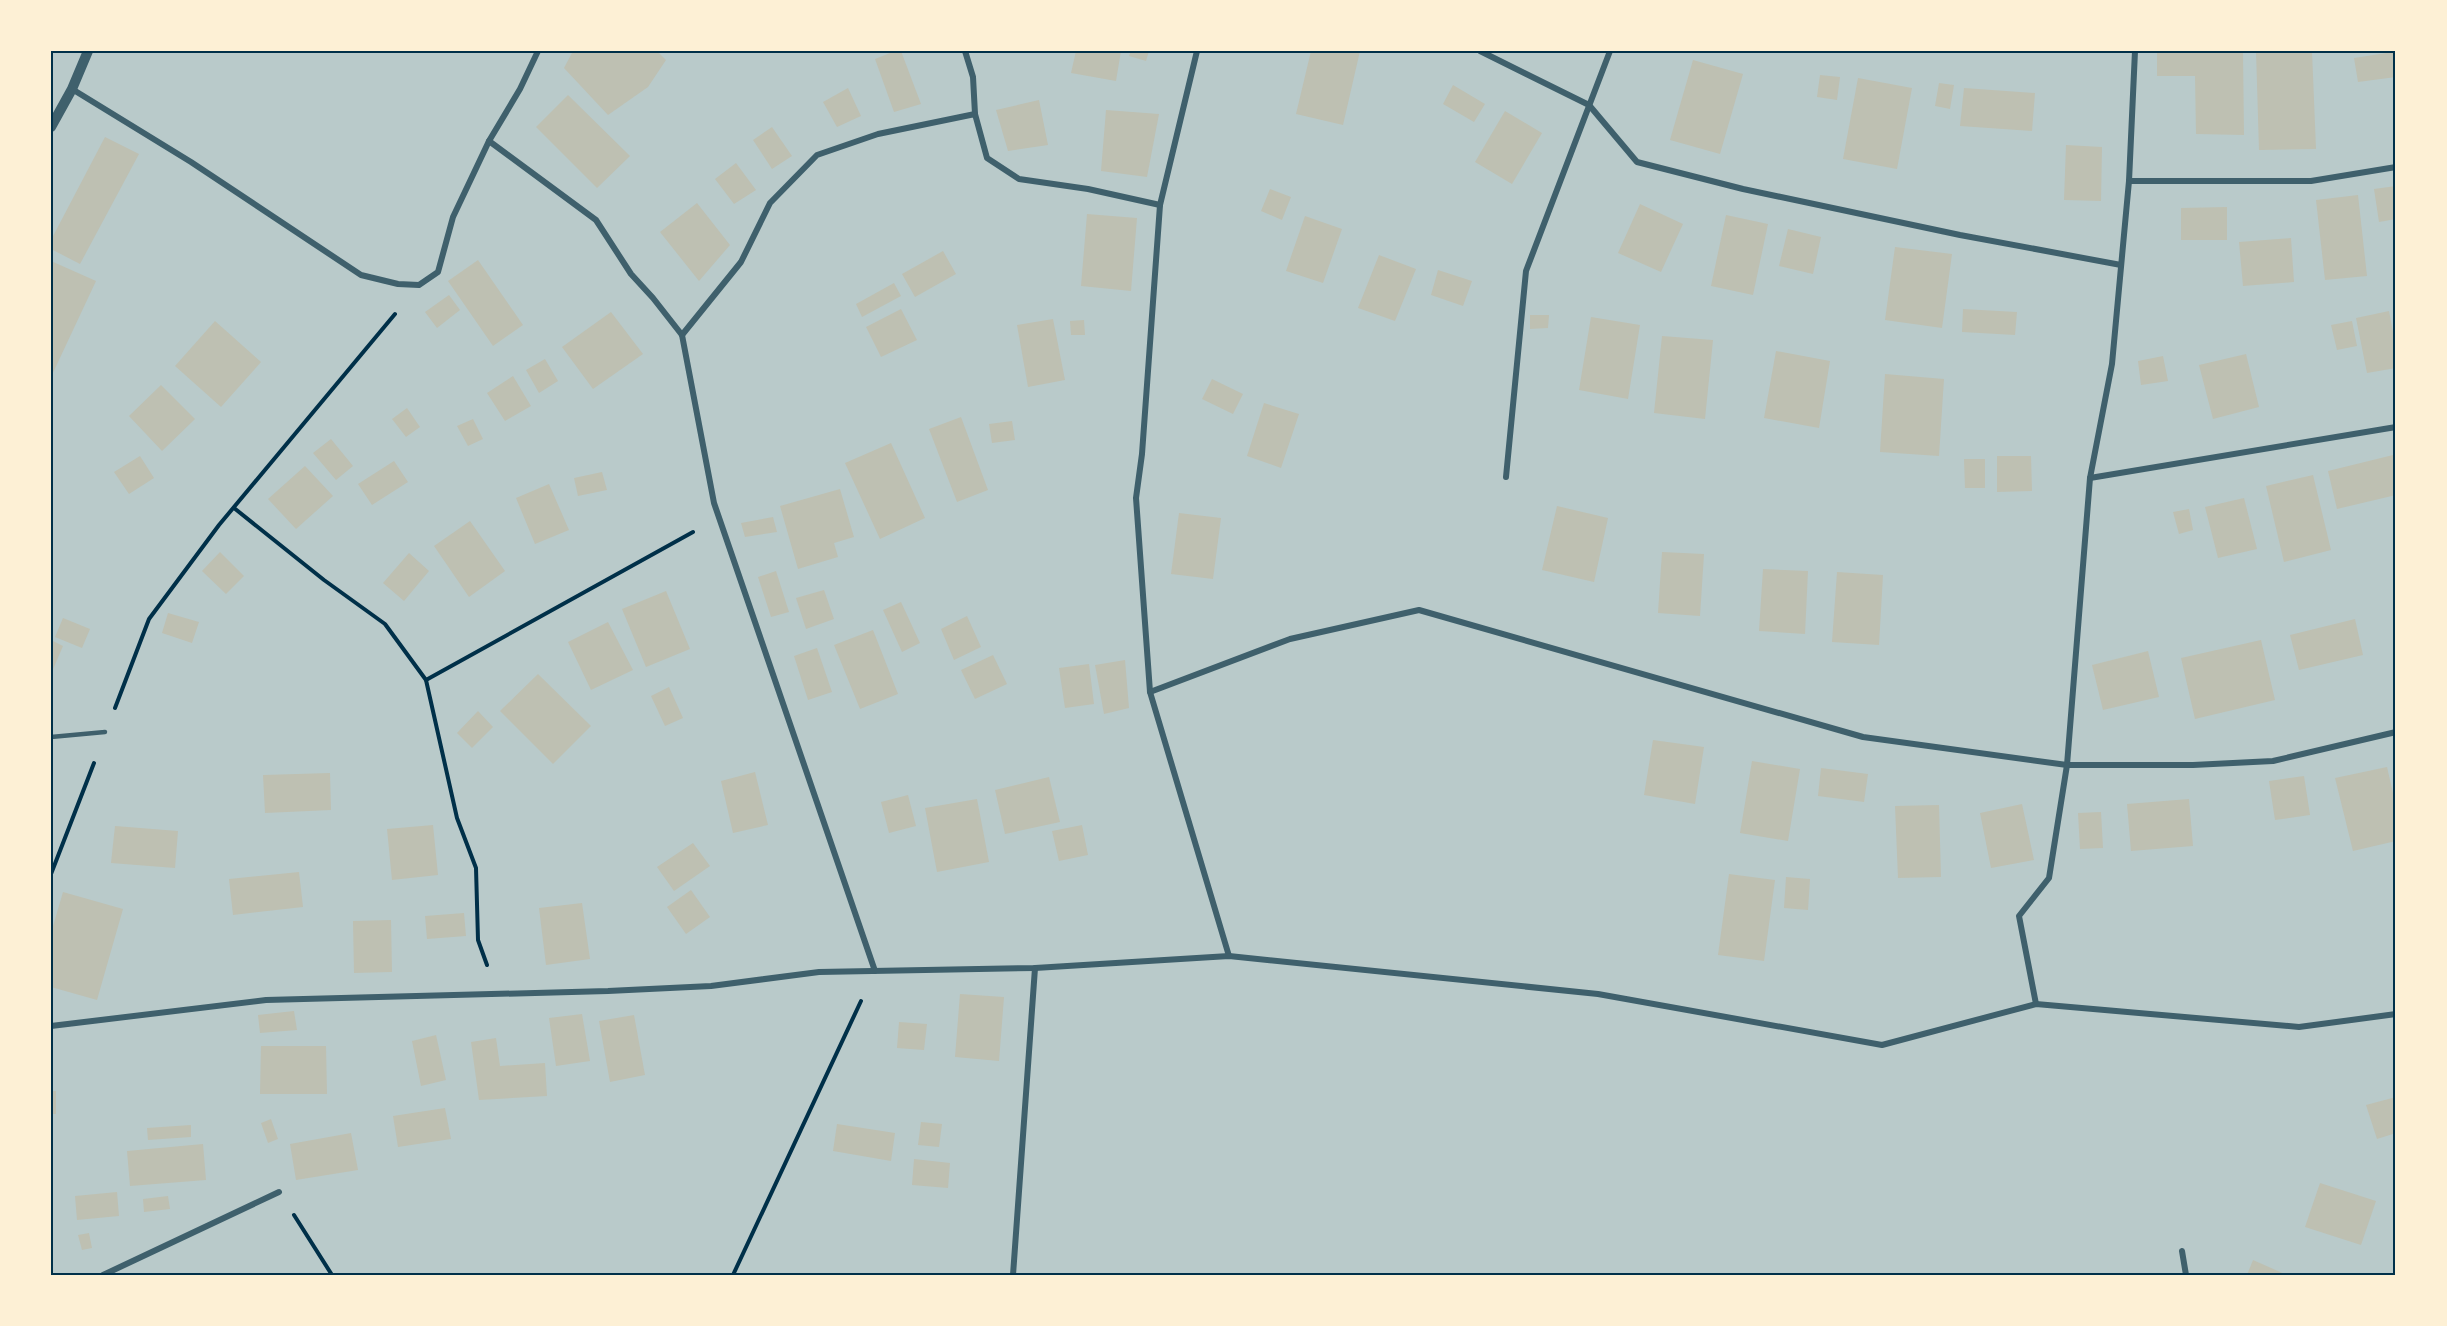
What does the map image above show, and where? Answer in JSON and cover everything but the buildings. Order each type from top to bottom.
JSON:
[{"type":"street","points":[[51,127],[72,89],[88,51]]},
{"type":"street","points":[[72,89],[191,162],[361,275],[398,284],[418,285],[438,272],[453,217],[489,141],[520,89],[538,51]]},
{"type":"street","points":[[965,51],[973,77],[975,114],[987,158],[1019,179],[1088,189],[1160,205]]},
{"type":"street","points":[[1197,51],[1160,205],[1145,421],[1136,498],[1150,692],[1229,956]]},
{"type":"street","points":[[1480,51],[1589,105],[1637,162],[1743,189],[1960,235],[2121,265]]},
{"type":"street","points":[[1506,477],[1526,271],[1610,51]]},
{"type":"street","points":[[2036,1004],[2019,916],[2049,878],[2067,765],[2090,478],[2112,364],[2129,181],[2135,51]]},
{"type":"street","points":[[682,335],[741,262],[770,203],[817,155],[878,134],[975,114]]},
{"type":"street","points":[[489,141],[596,220],[631,274],[682,335],[714,503],[875,971]]},
{"type":"street","points":[[2129,181],[2311,181],[2396,167]]},
{"type":"street","points":[[2090,478],[2396,427]]},
{"type":"street","points":[[1150,692],[1290,639],[1419,610],[1863,737],[2067,765],[2193,765],[2273,761],[2396,732]]},
{"type":"street","points":[[51,1026],[266,1000],[711,986],[819,972],[1035,968],[1229,956],[1598,994],[1882,1045],[2036,1004],[2299,1027],[2396,1014]]},
{"type":"street","points":[[1013,1275],[1035,968]]},
{"type":"street","points":[[103,1275],[279,1192]]},
{"type":"street","points":[[2182,1251],[2186,1275]]},
{"type":"lane","points":[[51,736],[105,732]]},
{"type":"path","points":[[51,874],[149,619],[234,508],[418,285]]},
{"type":"path","points":[[234,508],[385,624],[426,680],[457,818],[476,868],[478,940],[498,994]]},
{"type":"path","points":[[426,680],[720,518]]},
{"type":"path","points":[[734,1275],[875,971]]},
{"type":"path","points":[[279,1192],[332,1275]]},
{"type":"shaded area","points":[[51,51],[2396,51],[2396,1275],[51,1275]]}]
